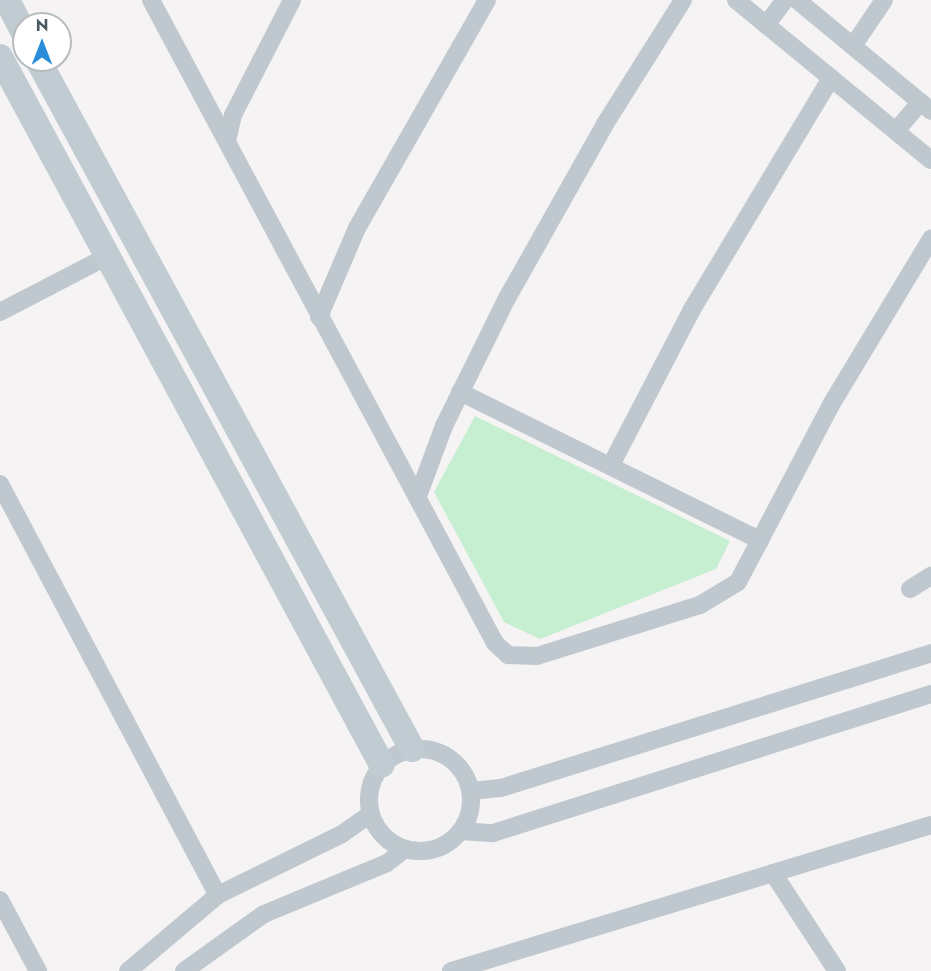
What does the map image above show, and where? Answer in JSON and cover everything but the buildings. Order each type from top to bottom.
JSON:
[{"type":"street","points":[[151,0],[495,643],[517,658],[537,656],[716,598],[738,582],[832,404],[931,239]]},
{"type":"street","points":[[227,141],[237,106],[292,0]]},
{"type":"street","points":[[319,317],[357,228],[487,0]]},
{"type":"street","points":[[418,496],[460,392],[565,194],[683,0]]},
{"type":"street","points":[[736,0],[931,160]]},
{"type":"street","points":[[766,25],[785,0]]},
{"type":"street","points":[[797,0],[925,106],[896,131]]},
{"type":"street","points":[[853,46],[884,0]]},
{"type":"street","points":[[0,57],[382,765]]},
{"type":"street","points":[[45,72],[412,749]]},
{"type":"street","points":[[611,465],[691,311],[831,78]]},
{"type":"street","points":[[0,312],[108,256]]},
{"type":"street","points":[[460,392],[760,540]]},
{"type":"street","points":[[0,484],[218,895]]},
{"type":"street","points":[[910,589],[931,576]]},
{"type":"street","points":[[471,790],[501,788],[931,653]]},
{"type":"street","points":[[461,831],[493,833],[931,694]]},
{"type":"street","points":[[184,971],[264,914],[387,862],[405,849],[442,846],[461,831],[471,790],[456,763],[428,749],[412,749],[382,765],[370,788],[370,814],[383,836],[405,849]]},
{"type":"street","points":[[128,971],[218,895],[342,834],[370,814]]},
{"type":"street","points":[[451,971],[931,825]]},
{"type":"street","points":[[773,873],[837,971]]},
{"type":"street","points":[[0,900],[38,971]]},
{"type":"green space","points":[[475,416],[730,541],[716,569],[540,639],[504,622],[434,492]]}]
